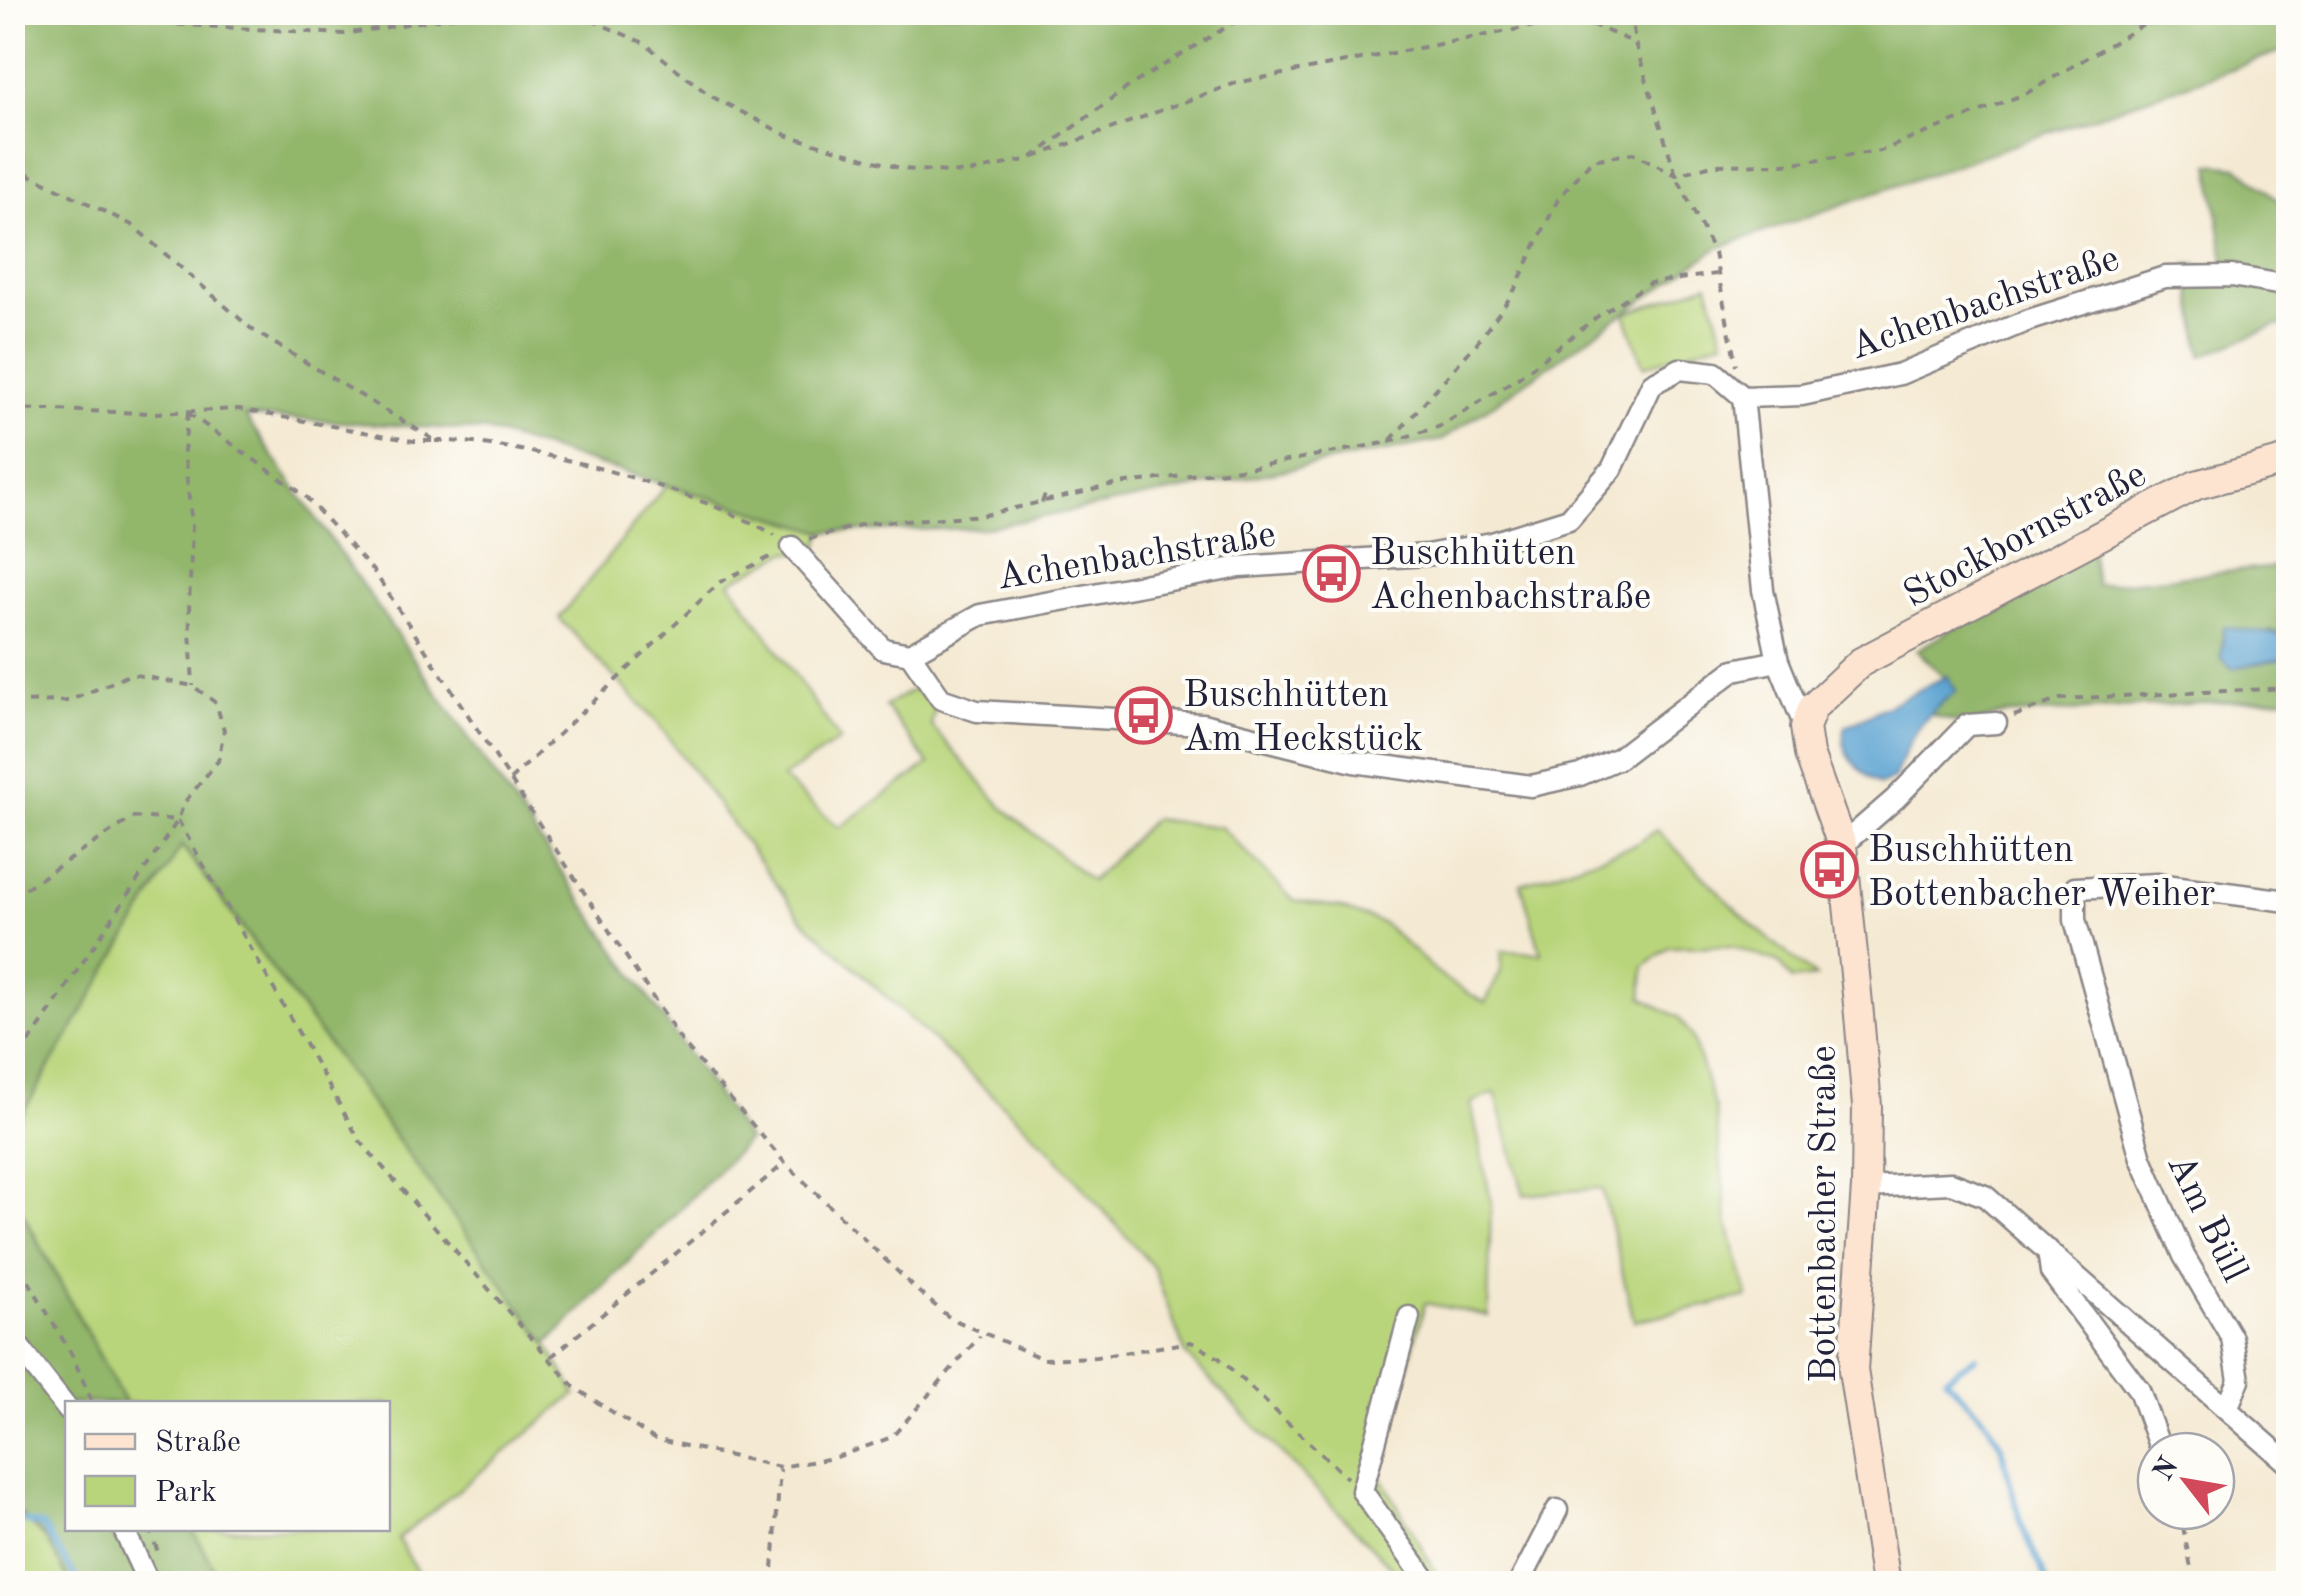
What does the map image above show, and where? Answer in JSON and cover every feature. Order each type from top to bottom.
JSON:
[{"type":"street","name":"Achenbachstraße","points":[[910,654],[980,614],[1240,567],[1427,554],[1492,542],[1570,519],[1612,469],[1652,384],[1680,369],[1715,373],[1743,397],[1802,395],[1900,374],[2026,321],[2165,277],[2232,276],[2288,286]]},
{"type":"street","name":"Bottenbacher Straße","points":[[1743,397],[1763,590],[1778,661],[1809,717],[1809,754],[1842,844],[1867,1106],[1866,1188],[1852,1370],[1886,1584]]},
{"type":"street","name":"Stockbornstraße","points":[[1809,717],[1861,662],[2126,519],[2196,484],[2288,460]]},
{"type":"street","points":[[794,543],[883,649],[910,654],[942,699],[977,711],[1202,724],[1354,762],[1530,786],[1580,776],[1619,758],[1734,670],[1778,661]]},
{"type":"street","points":[[1842,844],[1895,799],[1966,725],[1996,723]]},
{"type":"street","name":"Am Büll","points":[[2227,1409],[2240,1380],[2232,1338],[2184,1256],[2141,1158],[2075,920],[2075,888],[2157,884],[2288,901]]},
{"type":"street","points":[[1866,1188],[1951,1183],[1986,1196],[2288,1462]]},
{"type":"street","points":[[2048,1250],[2051,1272],[2139,1390],[2154,1431]]},
{"type":"street","points":[[1409,1316],[1362,1491],[1429,1584]]},
{"type":"street","points":[[12,1338],[65,1406]]},
{"type":"street","points":[[1519,1584],[1557,1510]]},
{"type":"street","points":[[124,1531],[148,1584]]},
{"type":"path","points":[[84,12],[112,22],[344,34],[457,16],[584,17],[644,43],[708,95],[786,136],[903,168],[966,173],[1030,159],[1236,83],[1555,22],[1592,25],[1635,43]]},
{"type":"path","points":[[1030,159],[1131,85],[1251,12]]},
{"type":"path","points":[[1630,12],[1635,43],[1676,176],[1714,253],[1743,397]]},
{"type":"path","points":[[1388,442],[1476,344],[1512,295],[1558,199],[1592,160],[1634,152],[1676,176],[1712,165],[1784,164],[1880,151],[2027,93],[2165,12]]},
{"type":"path","points":[[12,166],[132,225],[254,332],[436,441]]},
{"type":"path","points":[[510,780],[720,582],[794,543],[867,523],[985,516],[1118,484],[1248,468],[1388,442],[1442,426],[1518,378],[1598,316],[1650,283],[1718,274]]},
{"type":"path","points":[[12,410],[188,413],[240,408],[413,442],[476,440],[625,476],[741,518],[794,543]]},
{"type":"path","points":[[188,413],[184,451],[192,526],[189,610],[193,686]]},
{"type":"path","points":[[188,413],[304,496],[375,572],[682,1042],[786,1164],[918,1292],[950,1318],[1043,1360],[1096,1357],[1138,1347],[1191,1342],[1219,1358],[1362,1491]]},
{"type":"path","points":[[1042,503],[1046,491]]},
{"type":"path","points":[[12,702],[69,701],[131,674],[193,686],[216,703],[224,730],[218,761],[184,803],[178,820],[12,1068]]},
{"type":"path","points":[[1996,723],[2060,699],[2288,688]]},
{"type":"path","points":[[12,897],[134,817],[178,820]]},
{"type":"path","points":[[178,820],[360,1141],[574,1386],[654,1439],[780,1467],[834,1458],[892,1437],[982,1334]]},
{"type":"path","points":[[551,1357],[786,1164]]},
{"type":"path","points":[[12,1253],[72,1356],[92,1401]]},
{"type":"path","points":[[772,1584],[780,1467]]},
{"type":"path","points":[[2184,1531],[2194,1584]]},
{"type":"green space","points":[[13,12],[2288,12],[2288,49],[1718,248],[1442,440],[984,528],[824,532],[486,431],[245,416],[748,1140],[547,1344],[182,845],[13,1129]]},
{"type":"green space","points":[[2210,164],[2238,167],[2288,208],[2288,325],[2275,326],[2202,356],[2187,264],[2226,268]]},
{"type":"green space","points":[[1708,284],[1724,340],[1644,366],[1625,314]]},
{"type":"green space","points":[[666,485],[824,532],[815,554],[787,552],[730,582],[840,740],[782,778],[839,828],[929,764],[885,706],[914,689],[937,701],[931,725],[1001,806],[1091,881],[1153,819],[1221,827],[1294,901],[1338,907],[1383,923],[1443,978],[1485,1003],[1501,971],[1502,951],[1541,953],[1521,884],[1634,845],[1657,830],[1751,924],[1816,977],[1792,980],[1779,963],[1732,946],[1669,947],[1644,967],[1642,998],[1678,1017],[1692,1036],[1715,1109],[1727,1222],[1748,1297],[1634,1321],[1602,1188],[1524,1195],[1495,1093],[1471,1103],[1491,1201],[1488,1316],[1425,1303],[1379,1473],[1442,1583],[1407,1583],[1186,1355],[1153,1267],[1045,1144],[801,918],[659,725],[559,618]]},
{"type":"green space","points":[[2091,546],[2096,585],[2288,566],[2288,636],[2270,631],[2232,667],[2288,658],[2288,698],[2000,715],[1967,725],[1927,714],[1956,690],[1917,650]]},
{"type":"green space","points":[[181,845],[547,1344],[576,1394],[398,1539],[424,1583],[222,1583],[193,1531],[390,1531],[390,1401],[124,1401],[13,1194],[13,1129]]},
{"type":"green space","points":[[12,1194],[124,1401],[65,1401],[65,1531],[193,1531],[222,1583],[70,1583],[47,1540],[13,1506]]},
{"type":"green space","points":[[12,1506],[47,1540],[70,1583],[13,1583]]},
{"type":"water","points":[[2224,627],[2288,636],[2288,658],[2232,668],[2221,658]]},
{"type":"water","points":[[1947,676],[1956,691],[1918,729],[1895,778],[1880,785],[1858,768],[1844,745],[1845,727]]},
{"type":"waterway","points":[[1976,1357],[1945,1378],[1989,1424],[2001,1446],[2020,1522],[2048,1584]]},
{"type":"waterway","points":[[12,1518],[43,1526],[80,1584]]},
{"type":"place","name":"Buschhütten Achenbachstraße","points":[[1331,573]]},
{"type":"place","name":"Buschhütten Am Heckstück","points":[[1144,715]]},
{"type":"place","name":"Buschhütten Bottenbacher Weiher","points":[[1829,870]]}]
